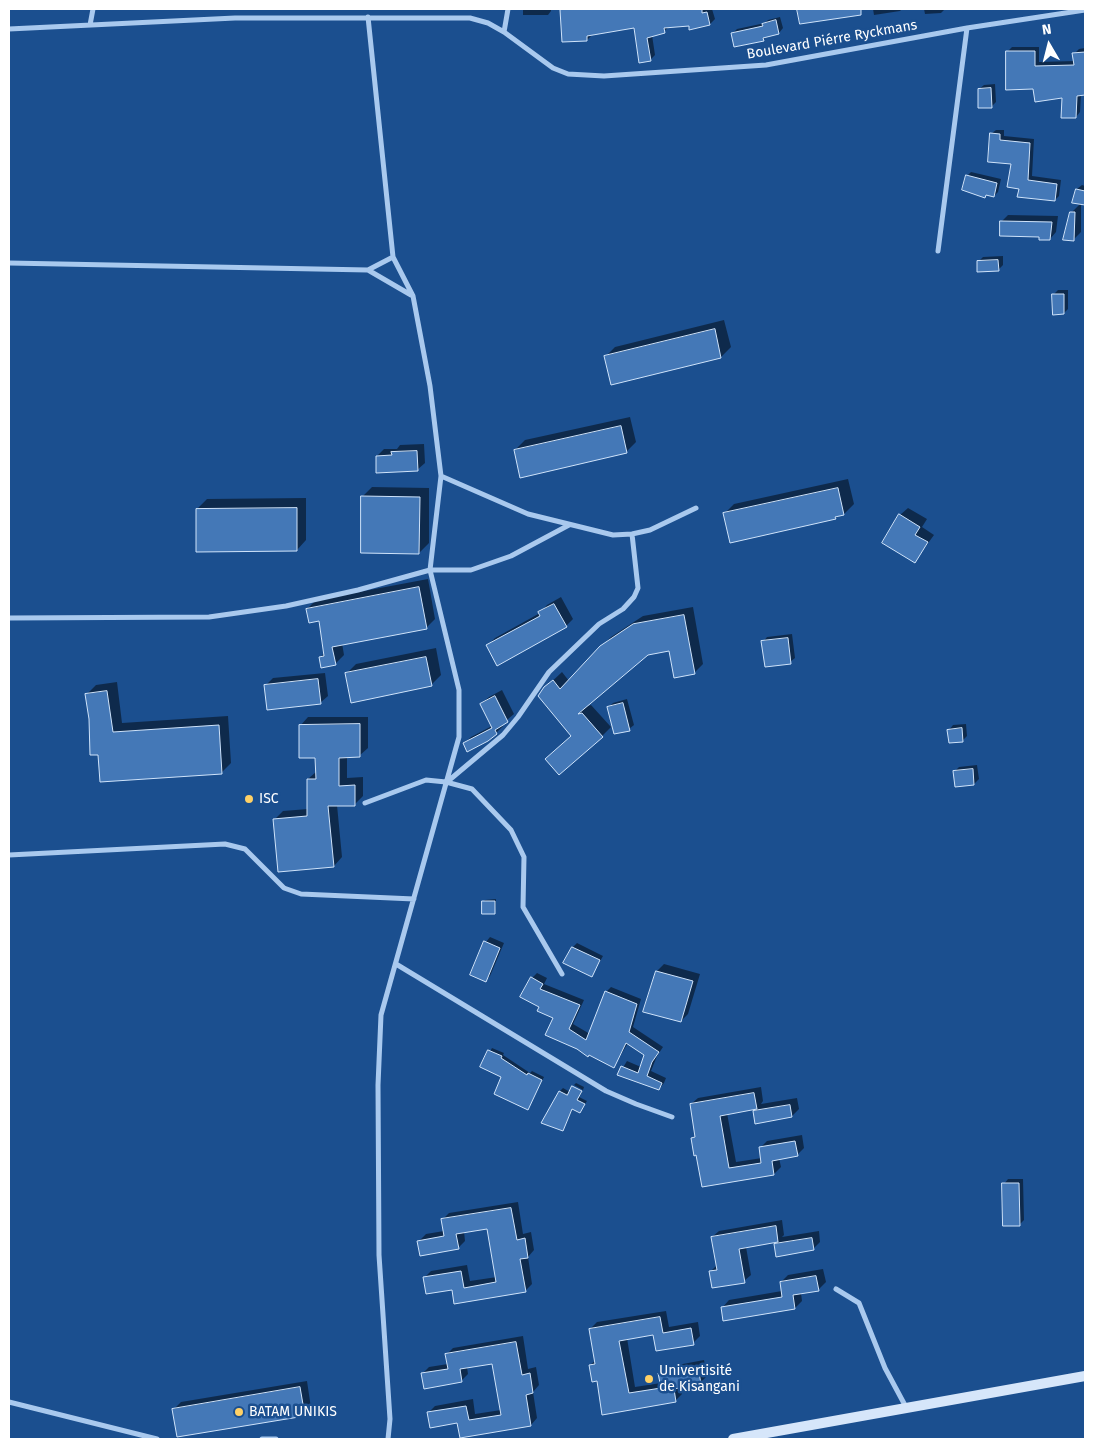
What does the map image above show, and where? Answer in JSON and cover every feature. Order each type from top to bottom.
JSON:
[{"type":"main road","points":[[733,1439],[1085,1376]]},
{"type":"street","points":[[90,25],[93,9]]},
{"type":"street","points":[[504,32],[508,9]]},
{"type":"street","points":[[1049,9],[1052,15]]},
{"type":"street","name":"Boulevard Piérre Ryckmans","points":[[9,29],[235,18],[470,18],[488,23],[504,32],[553,68],[568,74],[584,76],[766,64],[967,28],[1085,10]]},
{"type":"street","points":[[368,17],[393,256],[413,296],[430,386],[441,476],[430,570],[459,690],[459,737],[382,1014],[378,1085],[379,1255],[390,1419],[388,1439]]},
{"type":"street","points":[[938,252],[967,28]]},
{"type":"street","points":[[368,270],[393,256]]},
{"type":"street","points":[[9,263],[368,270],[413,296]]},
{"type":"street","points":[[441,476],[528,514],[613,535],[632,534],[650,530],[696,508]]},
{"type":"street","points":[[9,618],[209,617],[286,606],[358,590],[430,570],[471,570],[511,556],[569,525]]},
{"type":"street","points":[[446,782],[503,735],[549,672],[599,624],[623,609],[634,597],[638,588],[632,534]]},
{"type":"street","points":[[365,803],[426,780],[446,782],[472,789],[512,830],[524,857],[523,907],[529,921],[562,974]]},
{"type":"street","points":[[9,855],[225,844],[245,849],[284,888],[301,894],[414,899]]},
{"type":"street","points":[[396,964],[606,1091],[672,1117]]},
{"type":"street","points":[[836,1289],[859,1303],[884,1368],[907,1409]]},
{"type":"street","points":[[9,1402],[158,1439]]},
{"type":"street","points":[[262,1439],[276,1439]]},
{"type":"building","points":[[702,9],[702,13],[707,12],[710,25],[689,30],[689,26],[664,28],[665,33],[647,38],[651,61],[639,63],[634,28],[587,36],[587,41],[562,42],[560,10]]},
{"type":"building","points":[[797,9],[861,9],[861,15],[800,24]]},
{"type":"building","points":[[776,20],[779,34],[763,38],[764,41],[734,47],[731,33],[763,26],[762,24]]},
{"type":"building","points":[[1006,51],[1035,51],[1035,66],[1074,65],[1072,53],[1085,52],[1085,95],[1077,96],[1076,118],[1061,118],[1062,98],[1035,102],[1033,89],[1006,90]]},
{"type":"building","points":[[991,88],[992,108],[978,108],[978,89]]},
{"type":"building","points":[[990,133],[1000,134],[1000,140],[1030,143],[1028,180],[1057,184],[1055,201],[1017,197],[1019,189],[1007,187],[1011,164],[988,162]]},
{"type":"building","points":[[966,175],[997,183],[994,197],[986,195],[985,198],[962,190]]},
{"type":"building","points":[[1076,189],[1085,191],[1085,205],[1072,203]]},
{"type":"building","points":[[1070,212],[1075,212],[1074,241],[1063,240]]},
{"type":"building","points":[[1000,221],[1052,222],[1050,240],[1039,240],[1039,237],[1000,236]]},
{"type":"building","points":[[998,260],[999,271],[977,272],[977,261]]},
{"type":"building","points":[[1052,294],[1064,294],[1064,314],[1053,315]]},
{"type":"building","points":[[715,329],[721,358],[611,385],[604,356]]},
{"type":"building","points":[[621,426],[627,453],[520,478],[514,450]]},
{"type":"building","points":[[417,451],[418,471],[376,473],[376,456],[392,455],[391,452]]},
{"type":"building","points":[[838,488],[844,515],[835,517],[836,519],[730,543],[723,513]]},
{"type":"building","points":[[361,496],[420,497],[419,554],[361,553]]},
{"type":"building","points":[[297,508],[297,551],[196,552],[196,509]]},
{"type":"building","points":[[899,514],[920,527],[915,535],[928,542],[915,563],[882,543]]},
{"type":"building","points":[[419,587],[427,629],[332,647],[336,665],[321,668],[319,657],[324,656],[319,621],[309,623],[306,609]]},
{"type":"building","points":[[554,604],[567,627],[497,666],[486,645],[540,616],[538,612]]},
{"type":"building","points":[[684,615],[695,674],[674,678],[669,651],[648,655],[578,714],[582,713],[603,737],[559,775],[545,759],[571,736],[538,696],[544,687],[553,680],[560,689],[600,646],[633,624]]},
{"type":"building","points":[[788,638],[791,664],[765,667],[761,641]]},
{"type":"building","points":[[426,657],[432,686],[351,703],[345,673]]},
{"type":"building","points":[[318,679],[321,704],[267,710],[264,685]]},
{"type":"building","points":[[107,691],[113,732],[219,725],[222,774],[100,782],[98,755],[90,755],[89,719],[85,694]]},
{"type":"building","points":[[495,696],[508,722],[495,730],[497,734],[488,741],[467,752],[463,743],[492,728],[480,704]]},
{"type":"building","points":[[623,703],[630,731],[614,734],[607,707]]},
{"type":"building","points":[[360,724],[360,757],[339,758],[339,786],[355,785],[355,806],[328,806],[334,867],[278,872],[273,819],[307,816],[307,779],[316,779],[315,758],[299,758],[299,725]]},
{"type":"building","points":[[962,728],[963,742],[949,743],[947,730]]},
{"type":"building","points":[[973,769],[974,785],[955,787],[953,771]]},
{"type":"building","points":[[482,901],[495,901],[495,914],[482,914]]},
{"type":"building","points":[[484,941],[500,948],[486,982],[470,975]]},
{"type":"building","points":[[572,947],[600,960],[592,977],[563,963]]},
{"type":"building","points":[[656,971],[693,981],[681,1022],[643,1012]]},
{"type":"building","points":[[531,977],[543,984],[540,989],[580,1005],[569,1029],[586,1040],[605,991],[637,1004],[629,1032],[659,1052],[652,1062],[647,1076],[662,1083],[659,1090],[617,1075],[621,1066],[638,1073],[644,1055],[626,1043],[614,1068],[545,1035],[553,1018],[537,1011],[539,1007],[520,997]]},
{"type":"building","points":[[488,1050],[502,1056],[501,1058],[527,1075],[528,1073],[542,1080],[528,1110],[494,1094],[501,1077],[480,1067]]},
{"type":"building","points":[[572,1086],[582,1091],[577,1100],[585,1104],[580,1113],[572,1109],[563,1131],[541,1123],[559,1091],[567,1095]]},
{"type":"building","points":[[754,1093],[757,1109],[720,1116],[729,1168],[761,1163],[759,1147],[795,1141],[798,1156],[772,1161],[774,1175],[702,1187],[691,1138],[695,1137],[690,1104]]},
{"type":"building","points":[[790,1105],[792,1117],[755,1124],[753,1111]]},
{"type":"building","points":[[1002,1183],[1019,1183],[1020,1226],[1003,1226]]},
{"type":"building","points":[[511,1208],[517,1240],[525,1238],[528,1258],[520,1259],[526,1292],[454,1304],[452,1290],[426,1294],[423,1277],[461,1271],[464,1288],[496,1282],[487,1229],[456,1234],[459,1249],[420,1256],[417,1241],[444,1236],[441,1219]]},
{"type":"building","points":[[776,1226],[778,1242],[739,1249],[745,1283],[712,1288],[709,1271],[717,1270],[711,1237]]},
{"type":"building","points":[[812,1238],[814,1250],[776,1257],[774,1244]]},
{"type":"building","points":[[816,1276],[819,1291],[793,1295],[795,1309],[723,1321],[721,1307],[782,1297],[780,1282]]},
{"type":"building","points":[[660,1317],[663,1333],[691,1328],[694,1345],[656,1351],[653,1335],[619,1341],[629,1393],[661,1388],[658,1373],[698,1367],[701,1384],[674,1389],[676,1402],[602,1415],[597,1381],[592,1382],[589,1365],[595,1364],[589,1329]]},
{"type":"building","points":[[516,1342],[522,1375],[530,1373],[533,1393],[526,1395],[531,1426],[460,1438],[457,1423],[430,1428],[427,1412],[466,1406],[469,1420],[501,1415],[492,1364],[460,1369],[462,1382],[424,1389],[421,1373],[448,1369],[445,1354]]},
{"type":"building","name":"BATAM UNIKIS","points":[[300,1387],[305,1416],[177,1437],[172,1409]]},
{"type":"place","name":"ISC","points":[[249,799]]},
{"type":"place","name":"Univertisité de Kisangani","points":[[649,1379]]},
{"type":"place","name":"BATAM UNIKIS","points":[[239,1412]]}]
